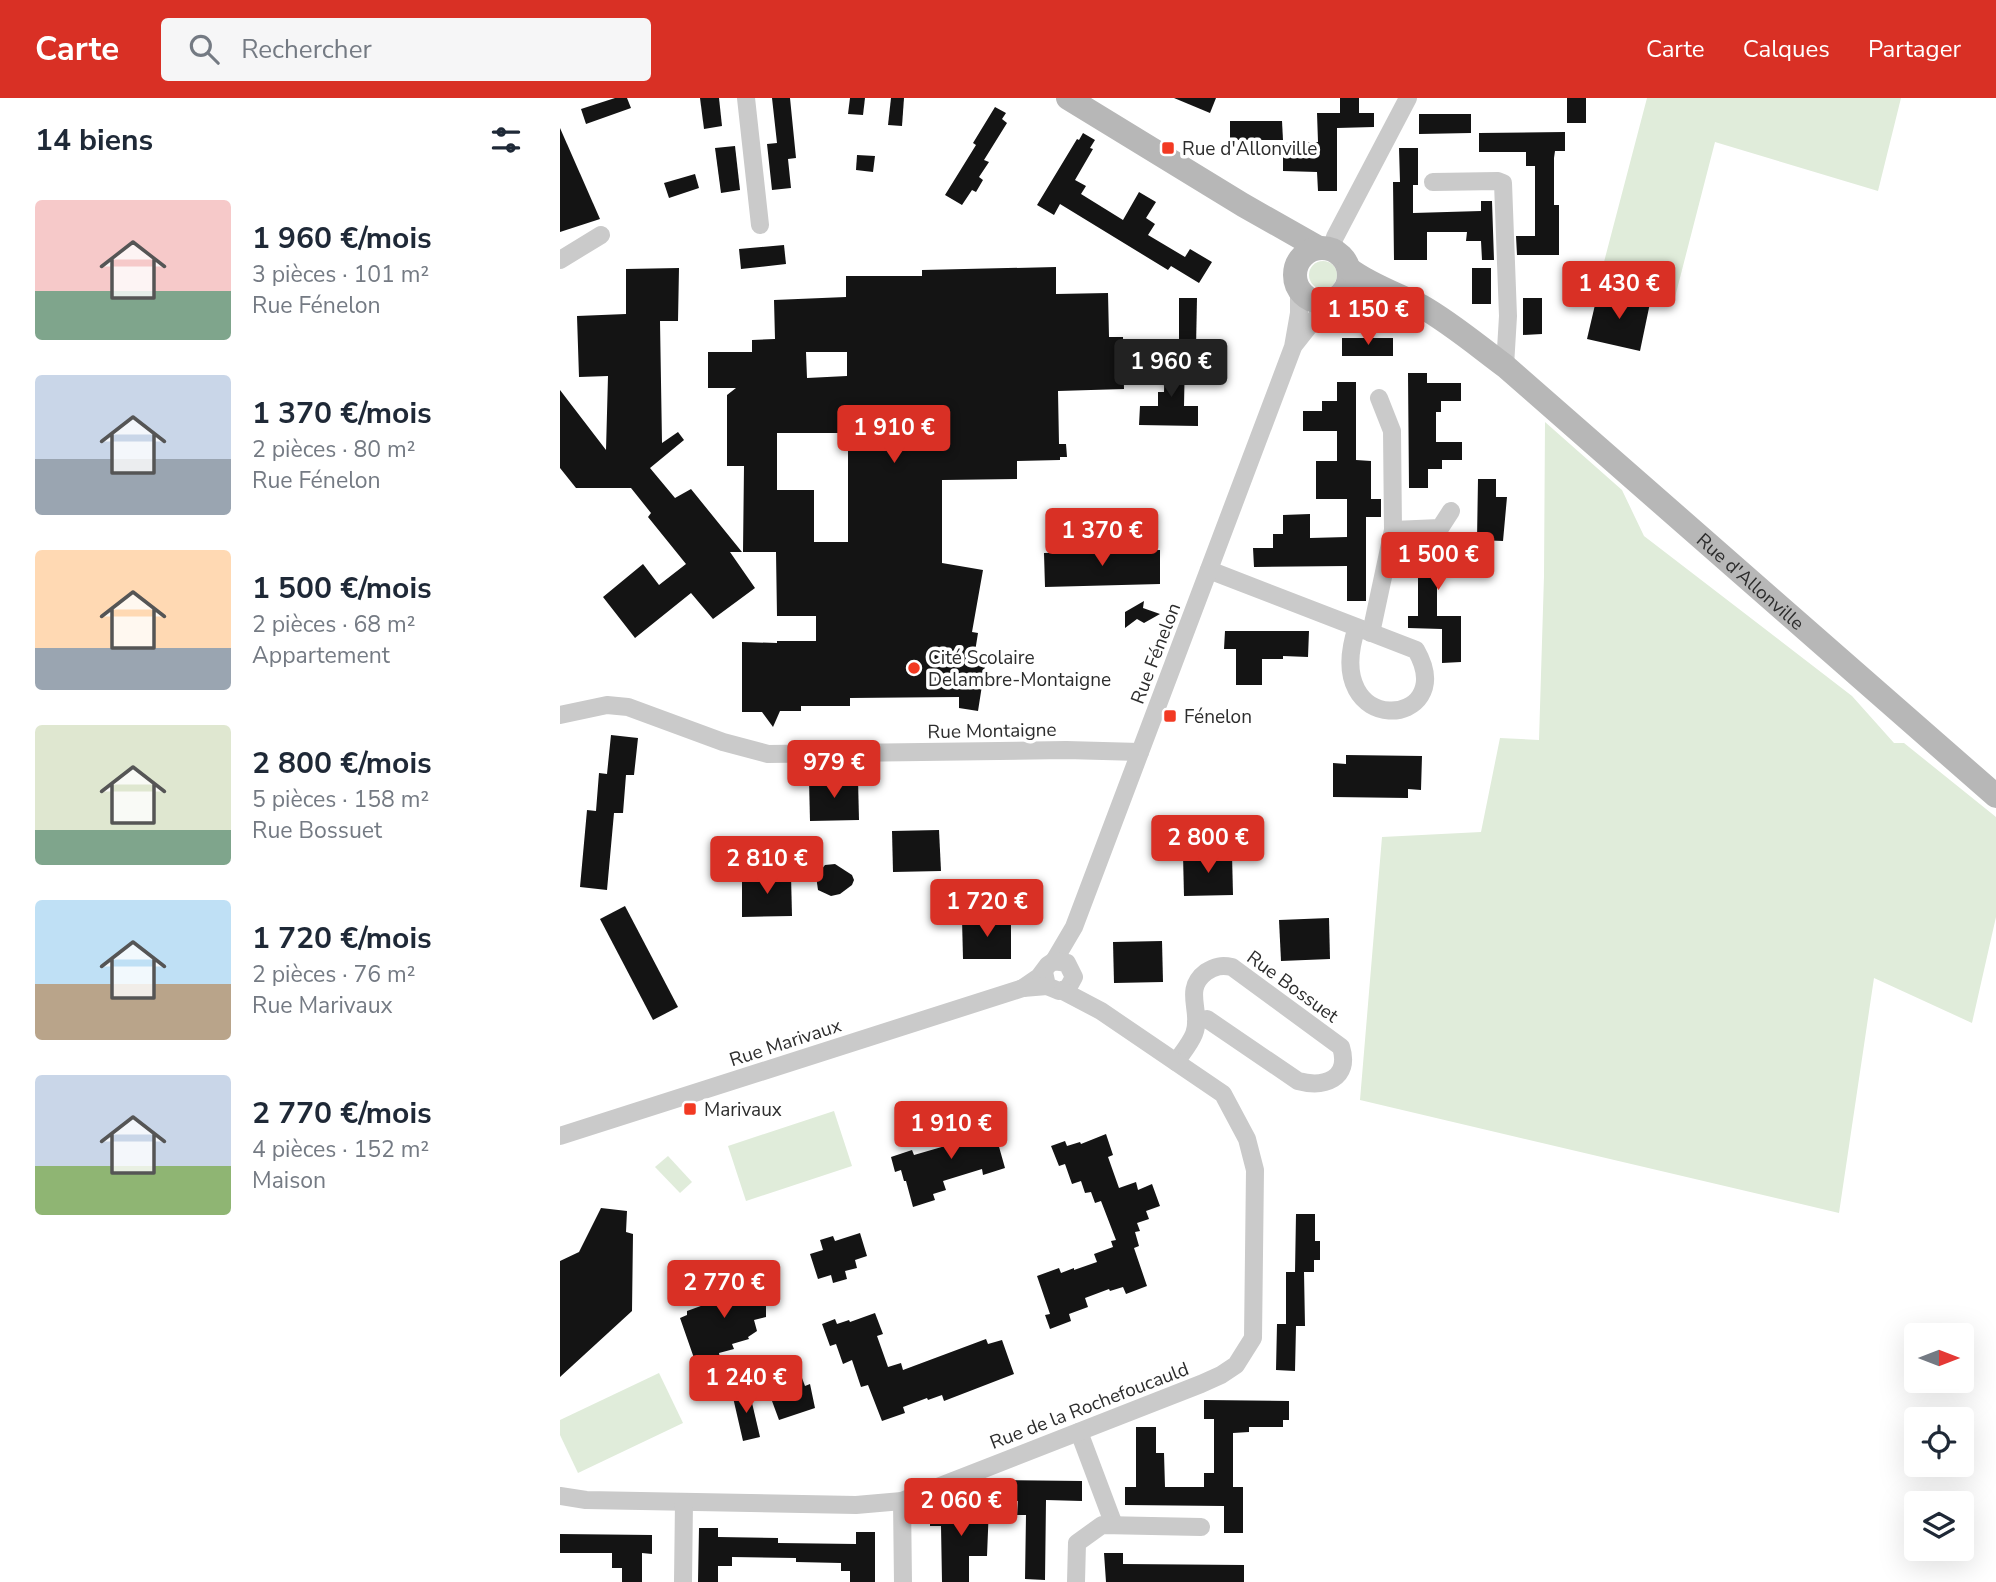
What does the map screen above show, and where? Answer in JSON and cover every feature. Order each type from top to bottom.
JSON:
[{"type":"main road","points":[[1068,98],[1243,205],[1342,257],[1349,268],[1348,282],[1335,298],[1312,300],[1297,278],[1285,248],[1266,224],[1243,205]]},
{"type":"main road","points":[[1297,278],[1304,254],[1324,248]]},
{"type":"main road","name":"Rue d'Allonville","points":[[1349,268],[1393,295],[1420,306],[1505,366],[1996,796]]},
{"type":"main road","name":"Rue d'Allonville","points":[[1335,298],[1393,295]]},
{"type":"street","points":[[746,98],[760,225]]},
{"type":"street","points":[[1324,248],[1335,237],[1408,98]]},
{"type":"street","points":[[1433,182],[1498,181],[1505,188],[1508,316],[1505,366]]},
{"type":"street","points":[[560,260],[601,235]]},
{"type":"street","name":"Rue Fénelon","points":[[1058,975],[1071,934],[1293,347],[1299,313],[1297,278]]},
{"type":"street","name":"Rue Fénelon","points":[[1293,347],[1335,298]]},
{"type":"street","points":[[1209,570],[1364,630],[1416,650],[1426,676],[1424,690],[1416,703],[1402,709],[1385,710],[1369,706],[1358,695],[1353,679],[1351,659],[1364,630],[1393,530],[1392,431],[1379,398]]},
{"type":"street","points":[[1393,530],[1440,528],[1451,511]]},
{"type":"street","name":"Rue Montaigne","points":[[560,715],[607,705],[628,707],[723,742],[768,754],[1066,750],[1140,752]]},
{"type":"street","name":"Rue Bossuet","points":[[1176,1062],[1194,1034],[1196,1021],[1193,997],[1197,979],[1222,965],[1232,967],[1341,1047],[1344,1058],[1342,1068],[1336,1077],[1325,1082],[1311,1084],[1298,1081],[1207,1019],[1196,1021]]},
{"type":"street","name":"Rue Marivaux","points":[[560,1136],[1058,975]]},
{"type":"street","name":"Rue de la Rochefoucauld","points":[[560,1496],[586,1500],[856,1506],[902,1501],[1221,1375],[1236,1365],[1253,1338],[1255,1170],[1247,1139],[1223,1094],[1089,1003],[1058,975]]},
{"type":"street","points":[[1079,1432],[1114,1525]]},
{"type":"street","points":[[902,1501],[903,1582]]},
{"type":"street","points":[[683,1582],[684,1502]]},
{"type":"street","points":[[1076,1582],[1077,1543],[1102,1525],[1201,1527]]},
{"type":"green space","points":[[1647,98],[1901,98],[1878,191],[1715,142],[1674,301],[1599,281]]},
{"type":"green space","points":[[1323,261],[1333,265],[1337,275],[1333,285],[1323,289],[1313,285],[1309,275],[1313,265]]},
{"type":"green space","points":[[1545,422],[1622,490],[1644,536],[1852,696],[1894,743],[1904,743],[1996,817],[1996,917],[1972,1023],[1874,978],[1839,1213],[1360,1100],[1382,837],[1481,832],[1500,738],[1539,740]]},
{"type":"green space","points":[[834,1111],[852,1166],[746,1201],[728,1146]]},
{"type":"green space","points":[[668,1156],[692,1182],[680,1193],[655,1167]]},
{"type":"green space","points":[[659,1373],[683,1423],[578,1473],[560,1435],[560,1420]]},
{"type":"building","points":[[615,98],[627,98],[631,108],[586,124],[581,109]]},
{"type":"building","points":[[700,98],[719,98],[722,126],[704,129]]},
{"type":"building","points":[[772,98],[790,98],[796,158],[788,159],[791,188],[772,190],[767,144],[777,143]]},
{"type":"building","points":[[850,98],[865,98],[863,115],[848,114]]},
{"type":"building","points":[[891,98],[904,98],[902,126],[888,125]]},
{"type":"building","points":[[1174,98],[1216,98],[1210,113]]},
{"type":"building","points":[[1340,98],[1359,98],[1359,113],[1374,113],[1374,127],[1337,128],[1337,191],[1318,191],[1317,172],[1283,171],[1283,143],[1318,142],[1317,113],[1340,113]]},
{"type":"building","points":[[1567,98],[1586,98],[1586,123],[1567,123]]},
{"type":"building","points":[[995,107],[1006,113],[1002,119],[1007,123],[984,160],[989,162],[979,177],[983,180],[976,192],[972,190],[962,205],[945,195],[976,145],[973,143]]},
{"type":"building","points":[[1419,114],[1471,114],[1471,133],[1419,134]]},
{"type":"building","points":[[1230,121],[1282,121],[1283,140],[1230,140]]},
{"type":"building","points":[[560,128],[600,219],[560,232]]},
{"type":"building","points":[[1565,132],[1565,151],[1555,151],[1554,158],[1554,205],[1559,205],[1559,255],[1517,255],[1516,236],[1535,236],[1535,166],[1526,166],[1526,152],[1479,152],[1479,133]]},
{"type":"building","points":[[1083,133],[1095,140],[1090,148],[1093,149],[1075,180],[1086,186],[1081,194],[1123,220],[1139,192],[1156,202],[1146,218],[1155,224],[1148,235],[1185,257],[1190,249],[1212,262],[1199,283],[1171,266],[1168,270],[1060,204],[1054,215],[1037,205]]},
{"type":"building","points":[[735,146],[740,190],[721,193],[715,148]]},
{"type":"building","points":[[1399,148],[1418,148],[1418,185],[1413,185],[1413,213],[1481,211],[1481,201],[1492,201],[1494,260],[1482,260],[1481,241],[1466,241],[1467,232],[1427,232],[1427,260],[1394,260],[1393,182],[1400,182]]},
{"type":"building","points":[[857,155],[875,156],[873,172],[856,170]]},
{"type":"building","points":[[695,174],[699,188],[669,198],[664,183]]},
{"type":"building","points":[[784,245],[786,264],[741,269],[739,249]]},
{"type":"building","points":[[1056,267],[1056,294],[1108,293],[1109,337],[1123,337],[1124,389],[1058,391],[1059,444],[1066,444],[1067,457],[1060,457],[1060,460],[1017,461],[1017,479],[942,480],[942,563],[983,570],[972,632],[978,633],[974,658],[986,660],[978,711],[959,708],[959,697],[850,698],[850,706],[801,706],[801,711],[780,711],[773,727],[762,712],[742,712],[742,642],[816,641],[816,616],[777,616],[776,552],[743,552],[744,466],[727,466],[727,395],[736,388],[708,388],[708,352],[752,352],[752,340],[775,339],[774,300],[846,297],[846,276],[922,276],[922,270]],"holes":[[[806,352],[847,352],[847,376],[807,378]],[[777,433],[848,433],[848,542],[814,542],[814,490],[777,490]]]},
{"type":"building","points":[[679,268],[678,321],[660,321],[662,443],[678,432],[684,440],[650,468],[675,498],[691,489],[742,552],[730,552],[755,588],[713,619],[691,593],[635,638],[603,597],[643,564],[659,585],[686,564],[648,517],[651,513],[631,488],[576,488],[560,468],[560,390],[606,450],[608,376],[579,377],[577,316],[626,314],[626,269]]},
{"type":"building","points":[[1472,268],[1491,268],[1491,304],[1472,304]]},
{"type":"building","points":[[1598,292],[1650,303],[1640,351],[1587,339]]},
{"type":"building","points":[[1179,298],[1197,298],[1196,348],[1179,348]]},
{"type":"building","points":[[1523,298],[1542,298],[1542,334],[1523,335]]},
{"type":"building","points":[[1342,338],[1393,338],[1393,356],[1342,356]]},
{"type":"building","points":[[1165,354],[1185,355],[1184,406],[1198,406],[1198,426],[1139,425],[1140,406],[1158,406],[1158,392],[1164,392]]},
{"type":"building","points":[[1408,373],[1427,373],[1427,383],[1461,383],[1461,401],[1441,401],[1441,412],[1436,412],[1436,442],[1462,442],[1462,460],[1442,460],[1442,469],[1428,469],[1428,488],[1409,488]]},
{"type":"building","points":[[1337,382],[1356,382],[1356,460],[1371,461],[1371,499],[1381,499],[1381,517],[1366,517],[1366,601],[1347,601],[1347,566],[1254,567],[1253,548],[1273,548],[1273,534],[1283,534],[1283,515],[1310,514],[1310,538],[1347,537],[1347,499],[1316,499],[1316,461],[1337,461],[1337,431],[1303,431],[1303,411],[1322,411],[1322,401],[1337,401]]},
{"type":"building","points":[[1478,479],[1496,479],[1496,497],[1507,497],[1503,541],[1477,540]]},
{"type":"building","points":[[1407,544],[1476,544],[1476,562],[1445,562],[1445,578],[1437,578],[1437,616],[1461,616],[1461,662],[1442,663],[1442,629],[1408,628],[1408,616],[1418,616],[1418,562],[1407,562]]},
{"type":"building","points":[[1160,550],[1160,584],[1045,587],[1044,553]]},
{"type":"building","points":[[1144,601],[1143,608],[1160,614],[1144,623],[1137,619],[1125,628],[1125,612]]},
{"type":"building","points":[[1225,631],[1309,631],[1308,657],[1262,659],[1262,685],[1236,685],[1236,649],[1224,649]]},
{"type":"building","points":[[611,735],[638,738],[634,775],[626,775],[623,813],[614,813],[607,890],[580,887],[587,810],[596,811],[599,773],[607,774]]},
{"type":"building","points":[[1346,755],[1422,756],[1421,790],[1408,789],[1408,798],[1333,797],[1333,763],[1346,764]]},
{"type":"building","points":[[858,779],[859,820],[810,821],[809,780]]},
{"type":"building","points":[[939,830],[941,871],[893,872],[892,831]]},
{"type":"building","points":[[1232,854],[1233,895],[1184,896],[1183,855]]},
{"type":"building","points":[[835,864],[852,875],[854,880],[852,885],[840,894],[831,896],[818,890],[816,876],[825,865]]},
{"type":"building","points":[[791,875],[792,916],[742,917],[742,877]]},
{"type":"building","points":[[625,906],[678,1007],[653,1020],[600,919]]},
{"type":"building","points":[[1011,918],[1011,959],[963,959],[962,919]]},
{"type":"building","points":[[1329,918],[1330,959],[1281,961],[1279,920]]},
{"type":"building","points":[[1162,941],[1163,982],[1114,983],[1113,942]]},
{"type":"building","points":[[996,1115],[1000,1128],[994,1129],[1005,1168],[983,1175],[982,1169],[943,1181],[946,1190],[933,1194],[935,1200],[913,1207],[906,1181],[901,1170],[895,1172],[891,1157],[912,1150],[914,1155],[959,1142],[956,1133],[976,1127],[974,1121]]},
{"type":"building","points":[[1106,1134],[1113,1155],[1108,1157],[1119,1188],[1136,1182],[1138,1190],[1152,1184],[1160,1206],[1146,1211],[1149,1219],[1137,1223],[1140,1231],[1135,1232],[1139,1246],[1134,1248],[1147,1286],[1126,1294],[1123,1287],[1110,1291],[1109,1289],[1085,1298],[1088,1307],[1069,1314],[1071,1321],[1050,1329],[1045,1315],[1050,1314],[1037,1276],[1059,1268],[1061,1273],[1097,1262],[1094,1254],[1113,1247],[1111,1241],[1116,1240],[1101,1201],[1095,1203],[1091,1192],[1085,1193],[1081,1181],[1072,1184],[1065,1164],[1059,1166],[1051,1146],[1065,1141],[1067,1146],[1080,1142],[1081,1144]]},
{"type":"building","points":[[601,1208],[627,1211],[626,1232],[633,1234],[632,1311],[560,1377],[560,1261],[579,1252]]},
{"type":"building","points":[[1296,1214],[1315,1214],[1315,1241],[1320,1241],[1320,1260],[1314,1260],[1314,1272],[1304,1272],[1305,1326],[1296,1326],[1295,1371],[1276,1370],[1277,1324],[1286,1324],[1286,1272],[1295,1272]]},
{"type":"building","points":[[860,1233],[867,1256],[855,1260],[857,1268],[845,1271],[847,1279],[833,1283],[831,1275],[818,1279],[810,1254],[823,1250],[820,1240],[833,1236],[835,1241]]},
{"type":"building","points":[[747,1276],[752,1292],[758,1290],[763,1298],[766,1297],[766,1317],[754,1320],[757,1331],[748,1337],[749,1339],[732,1344],[734,1349],[719,1353],[720,1358],[705,1363],[704,1360],[695,1361],[680,1318],[687,1315],[687,1311],[709,1303],[707,1294],[723,1289],[721,1284]]},
{"type":"building","points":[[875,1313],[883,1334],[877,1336],[888,1367],[901,1363],[903,1370],[986,1339],[988,1344],[1002,1340],[1014,1374],[944,1401],[942,1395],[928,1400],[927,1398],[903,1407],[905,1413],[882,1421],[868,1385],[861,1387],[852,1360],[843,1364],[836,1344],[830,1346],[822,1324],[835,1319],[837,1324],[849,1320],[850,1322]]},
{"type":"building","points":[[802,1378],[805,1386],[810,1384],[815,1408],[779,1420],[772,1401],[789,1395],[787,1383]]},
{"type":"building","points":[[749,1390],[760,1437],[743,1441],[732,1393]]},
{"type":"building","points":[[1204,1400],[1289,1401],[1289,1420],[1283,1420],[1283,1427],[1249,1427],[1249,1432],[1233,1433],[1233,1487],[1243,1487],[1243,1533],[1224,1533],[1224,1506],[1125,1505],[1125,1487],[1136,1487],[1136,1427],[1156,1427],[1156,1453],[1164,1453],[1165,1487],[1204,1487],[1204,1473],[1214,1473],[1214,1419],[1204,1419]]},
{"type":"building","points":[[997,1480],[1082,1481],[1082,1501],[1046,1500],[1045,1580],[1025,1579],[1026,1515],[1017,1515],[1018,1501],[997,1500]]},
{"type":"building","points":[[930,1506],[989,1506],[987,1556],[969,1556],[969,1582],[942,1582],[941,1526],[930,1526]]},
{"type":"building","points":[[699,1528],[718,1528],[718,1537],[778,1538],[778,1543],[856,1544],[856,1532],[875,1532],[875,1582],[850,1582],[850,1571],[841,1571],[841,1563],[796,1562],[796,1558],[732,1557],[732,1566],[718,1566],[718,1582],[698,1582]]},
{"type":"building","points":[[560,1534],[652,1535],[652,1554],[642,1553],[642,1582],[622,1582],[622,1568],[612,1568],[612,1553],[560,1553]]},
{"type":"building","points":[[1104,1553],[1123,1553],[1123,1564],[1244,1565],[1244,1582],[1106,1582]]},
{"type":"place","name":"Rue d'Allonville","points":[[1168,148]]},
{"type":"place","name":"Cité Scolaire Delambre-Montaigne","points":[[914,668]]},
{"type":"place","name":"Fénelon","points":[[1170,716]]},
{"type":"place","name":"Marivaux","points":[[690,1109]]}]
